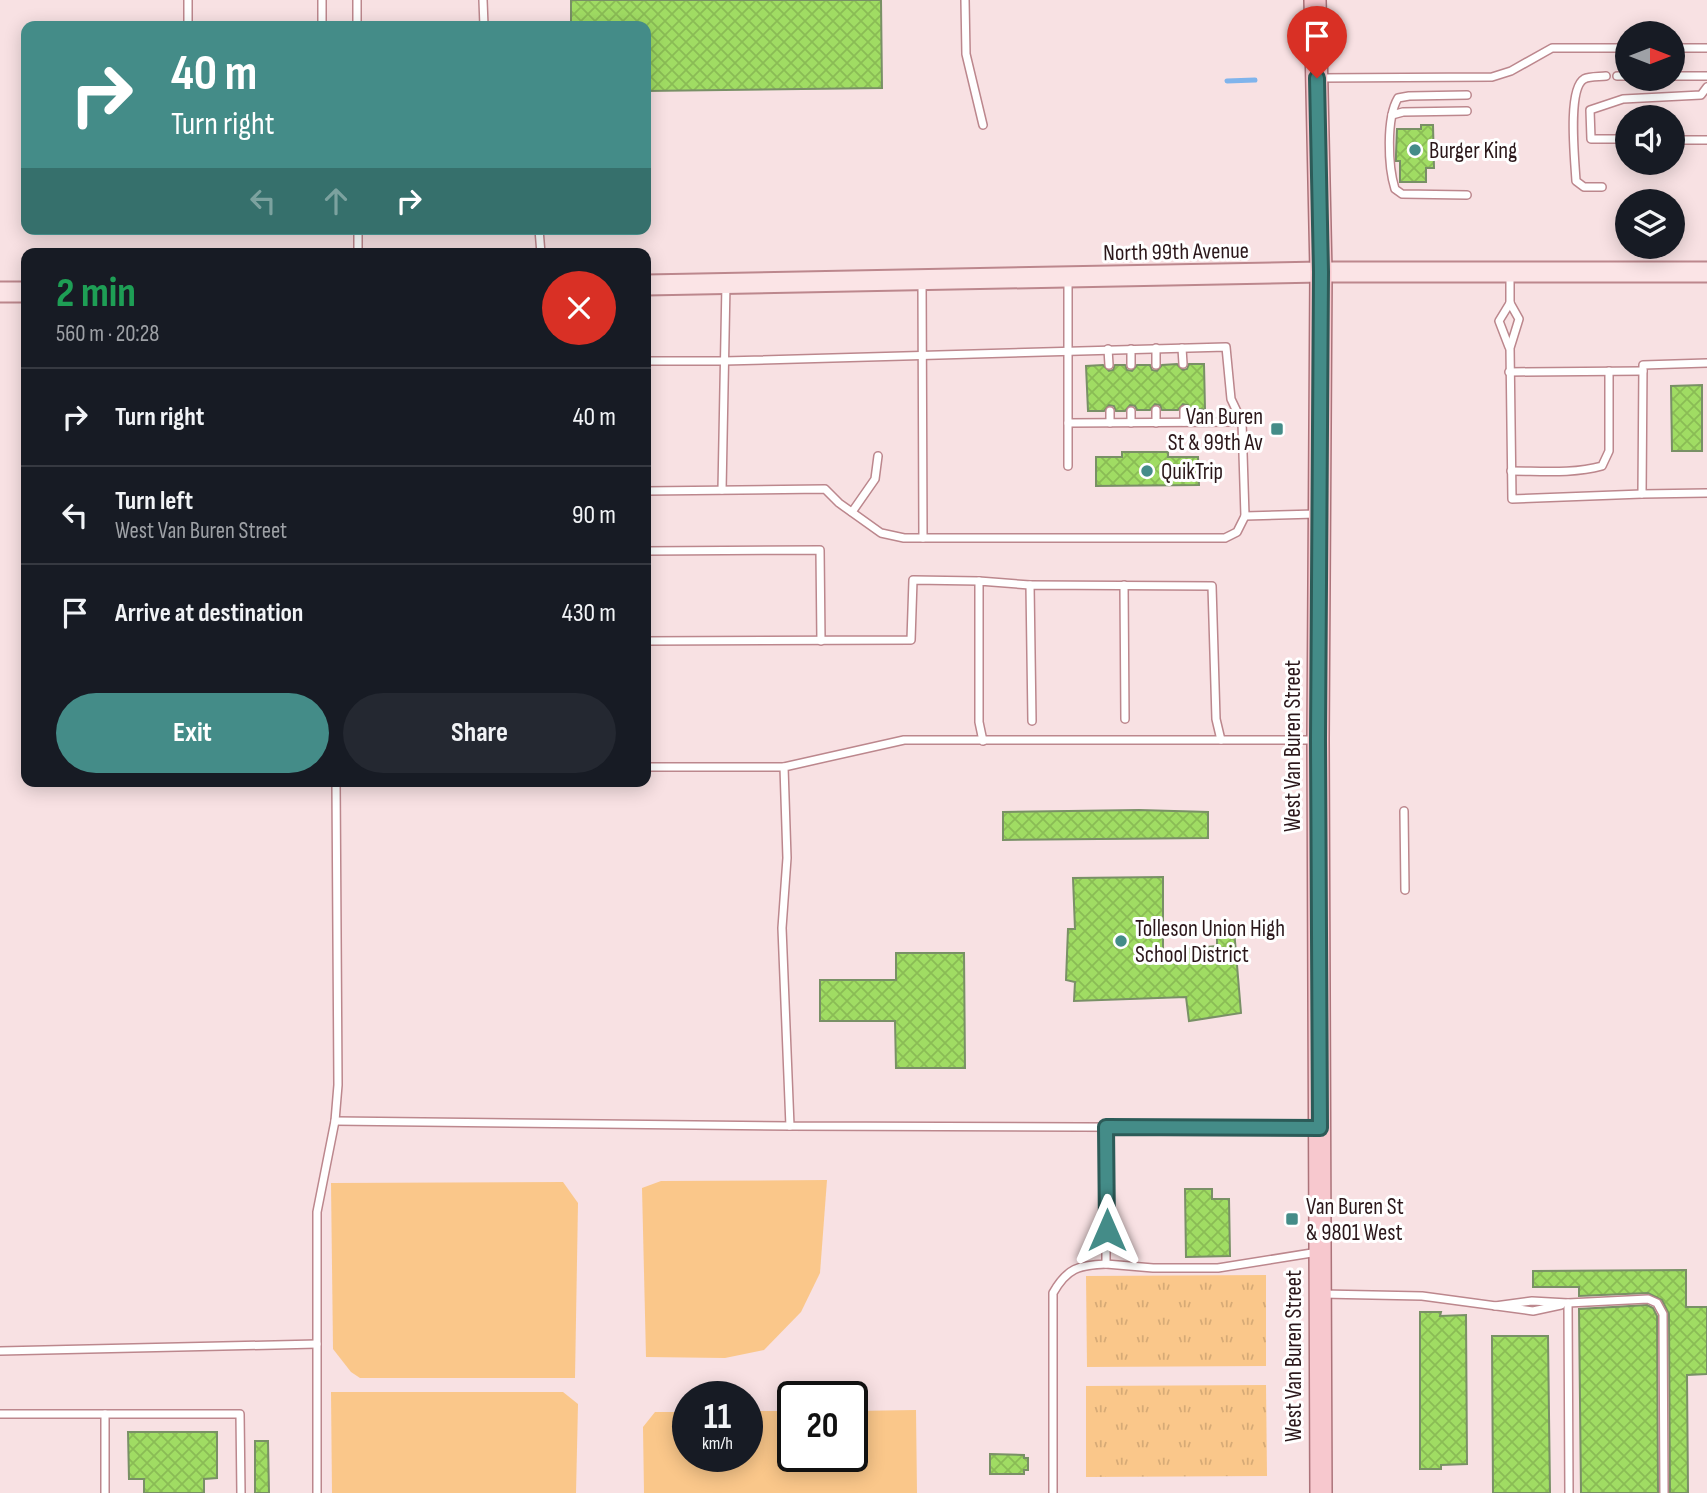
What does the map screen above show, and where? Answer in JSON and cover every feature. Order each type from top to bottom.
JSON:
[{"type":"main road","name":"West Van Buren Street","points":[[1315,0],[1321,272],[1318,740],[1318,1294],[1321,1493]]},
{"type":"main road","name":"North 99th Avenue","points":[[651,285],[1321,272],[1707,272]]},
{"type":"main road","points":[[0,292],[21,292]]},
{"type":"lane","points":[[188,0],[188,21]]},
{"type":"lane","points":[[322,0],[323,21]]},
{"type":"lane","points":[[357,0],[357,21]]},
{"type":"lane","points":[[483,0],[484,21]]},
{"type":"lane","points":[[965,0],[966,54],[983,125]]},
{"type":"lane","points":[[1317,78],[1492,77],[1511,71],[1552,48],[1615,48]]},
{"type":"lane","points":[[1685,48],[1707,48]]},
{"type":"lane","points":[[1602,187],[1584,187],[1576,181],[1573,116],[1577,86],[1585,78],[1606,76]]},
{"type":"lane","points":[[1685,76],[1707,76]]},
{"type":"lane","points":[[1591,139],[1590,110],[1623,99],[1701,95],[1707,88]]},
{"type":"lane","points":[[1467,95],[1398,98],[1392,115],[1391,176],[1395,189],[1402,194],[1467,195]]},
{"type":"lane","points":[[1392,115],[1403,112],[1467,111]]},
{"type":"lane","points":[[1574,139],[1615,139]]},
{"type":"lane","points":[[1685,140],[1707,140]]},
{"type":"lane","points":[[1510,272],[1510,303],[1519,319],[1510,348],[1509,372],[1512,499],[1707,493]]},
{"type":"lane","points":[[1068,278],[1068,466]]},
{"type":"lane","points":[[922,281],[923,538]]},
{"type":"lane","points":[[722,490],[726,284]]},
{"type":"lane","points":[[1510,303],[1499,321],[1510,348]]},
{"type":"lane","points":[[651,361],[1226,347],[1231,399],[1242,422],[1245,516],[1237,531],[1225,538],[904,538],[881,533],[825,489],[651,491]]},
{"type":"lane","points":[[1156,348],[1156,365]]},
{"type":"lane","points":[[1182,348],[1183,364]]},
{"type":"lane","points":[[1108,349],[1109,365]]},
{"type":"lane","points":[[1131,349],[1131,365]]},
{"type":"lane","points":[[1642,495],[1643,365],[1707,363]]},
{"type":"lane","points":[[1511,471],[1578,470],[1602,466],[1609,451],[1609,371]]},
{"type":"lane","points":[[1509,372],[1643,371]]},
{"type":"lane","points":[[1156,410],[1156,423]]},
{"type":"lane","points":[[1184,410],[1184,422]]},
{"type":"lane","points":[[1110,411],[1110,423]]},
{"type":"lane","points":[[1131,411],[1131,423]]},
{"type":"lane","points":[[1068,423],[1242,422]]},
{"type":"lane","points":[[852,512],[875,479],[878,456]]},
{"type":"lane","points":[[1245,516],[1320,514]]},
{"type":"lane","points":[[651,551],[820,550],[821,640]]},
{"type":"lane","points":[[651,641],[911,640],[912,580],[1030,585],[1212,586],[1216,719],[1221,740]]},
{"type":"lane","points":[[979,581],[979,722],[983,741]]},
{"type":"lane","points":[[1030,585],[1032,720]]},
{"type":"lane","points":[[1124,585],[1125,719]]},
{"type":"lane","points":[[651,766],[784,767],[904,740],[1318,740]]},
{"type":"lane","points":[[784,767],[787,858],[782,928],[790,1126]]},
{"type":"lane","points":[[317,1493],[317,1212],[335,1121],[338,1085],[336,787]]},
{"type":"lane","points":[[1404,811],[1405,890]]},
{"type":"lane","points":[[335,1121],[1320,1128]]},
{"type":"lane","points":[[1106,1127],[1106,1264]]},
{"type":"lane","points":[[1053,1493],[1053,1293],[1060,1279],[1084,1265],[1218,1268],[1318,1252]]},
{"type":"lane","points":[[1318,1294],[1422,1296],[1533,1311],[1568,1303],[1648,1299],[1657,1303],[1661,1307],[1664,1493]]},
{"type":"lane","points":[[1568,1303],[1569,1493]]},
{"type":"lane","points":[[0,1350],[317,1344]]},
{"type":"lane","points":[[0,1414],[240,1414],[241,1493]]},
{"type":"lane","points":[[105,1414],[105,1493]]},
{"type":"green space","points":[[827,1180],[820,1273],[801,1312],[764,1350],[725,1358],[646,1357],[642,1188],[661,1181]]},
{"type":"green space","points":[[563,1182],[578,1203],[575,1378],[360,1378],[351,1372],[333,1349],[331,1183]]},
{"type":"green space","points":[[1266,1275],[1266,1366],[1087,1367],[1086,1276]]},
{"type":"green space","points":[[1266,1385],[1267,1476],[1086,1477],[1086,1386]]},
{"type":"green space","points":[[331,1392],[563,1392],[578,1404],[576,1493],[332,1493]]},
{"type":"green space","points":[[916,1410],[917,1493],[644,1493],[643,1427],[655,1412],[672,1412],[672,1472],[763,1472],[763,1411],[777,1411],[777,1472],[868,1472],[868,1411]]},
{"type":"building","points":[[571,0],[881,0],[882,88],[651,91],[651,21],[571,21]]},
{"type":"building","name":"Burger King","points":[[1421,125],[1433,125],[1434,168],[1426,168],[1426,182],[1400,182],[1400,161],[1396,161],[1397,129],[1421,129]]},
{"type":"building","name":"QuikTrip","points":[[1177,364],[1183,370],[1187,369],[1189,364],[1204,364],[1205,409],[1190,410],[1188,405],[1183,404],[1178,410],[1162,410],[1160,405],[1155,404],[1150,410],[1137,410],[1130,405],[1125,411],[1116,411],[1114,406],[1109,405],[1104,411],[1088,411],[1086,366],[1103,365],[1109,371],[1113,370],[1115,365],[1125,365],[1127,370],[1132,371],[1137,365],[1150,365],[1152,370],[1157,371],[1162,365]]},
{"type":"building","points":[[1702,385],[1702,451],[1672,451],[1671,386]]},
{"type":"building","name":"QuikTrip","points":[[1122,452],[1168,452],[1168,457],[1198,457],[1199,485],[1096,486],[1096,457],[1122,457]]},
{"type":"building","points":[[1003,812],[1208,812],[1208,838],[1003,840]]},
{"type":"building","name":"Tolleson Union High School District","points":[[1163,877],[1163,951],[1217,946],[1217,931],[1234,929],[1241,1013],[1189,1021],[1186,997],[1074,1001],[1075,982],[1066,980],[1068,929],[1075,929],[1073,878]]},
{"type":"building","points":[[896,953],[964,953],[965,1068],[896,1068],[895,1021],[820,1021],[820,980],[896,980]]},
{"type":"building","points":[[1185,1189],[1212,1189],[1212,1199],[1229,1199],[1230,1256],[1186,1257]]},
{"type":"building","points":[[1686,1270],[1686,1307],[1707,1307],[1707,1374],[1687,1375],[1688,1493],[1670,1493],[1669,1314],[1662,1300],[1648,1293],[1579,1296],[1579,1287],[1533,1287],[1533,1271]]},
{"type":"building","points":[[1647,1305],[1653,1308],[1657,1316],[1658,1493],[1581,1493],[1579,1309]]},
{"type":"building","points":[[1420,1312],[1441,1312],[1440,1316],[1466,1315],[1467,1464],[1441,1465],[1441,1469],[1420,1469]]},
{"type":"building","points":[[1492,1336],[1548,1336],[1550,1493],[1493,1493]]},
{"type":"building","points":[[128,1432],[217,1432],[217,1478],[204,1479],[204,1493],[144,1493],[144,1479],[129,1479]]},
{"type":"building","points":[[255,1441],[268,1441],[269,1493],[255,1493]]},
{"type":"building","points":[[990,1454],[1024,1455],[1024,1458],[1028,1458],[1028,1470],[1024,1470],[1024,1474],[990,1474]]},
{"type":"waterway","points":[[1227,81],[1255,80]]},
{"type":"place","name":"Burger King","points":[[1415,150]]},
{"type":"place","name":"Van Buren St & 99th Av","points":[[1277,429]]},
{"type":"place","name":"QuikTrip","points":[[1147,471]]},
{"type":"place","name":"Tolleson Union High School District","points":[[1121,941]]},
{"type":"place","name":"Van Buren St & 9801 West","points":[[1292,1219]]},
{"type":"route","points":[[1107,1230],[1106,1127],[1320,1128],[1318,740],[1321,272],[1317,78]]}]
